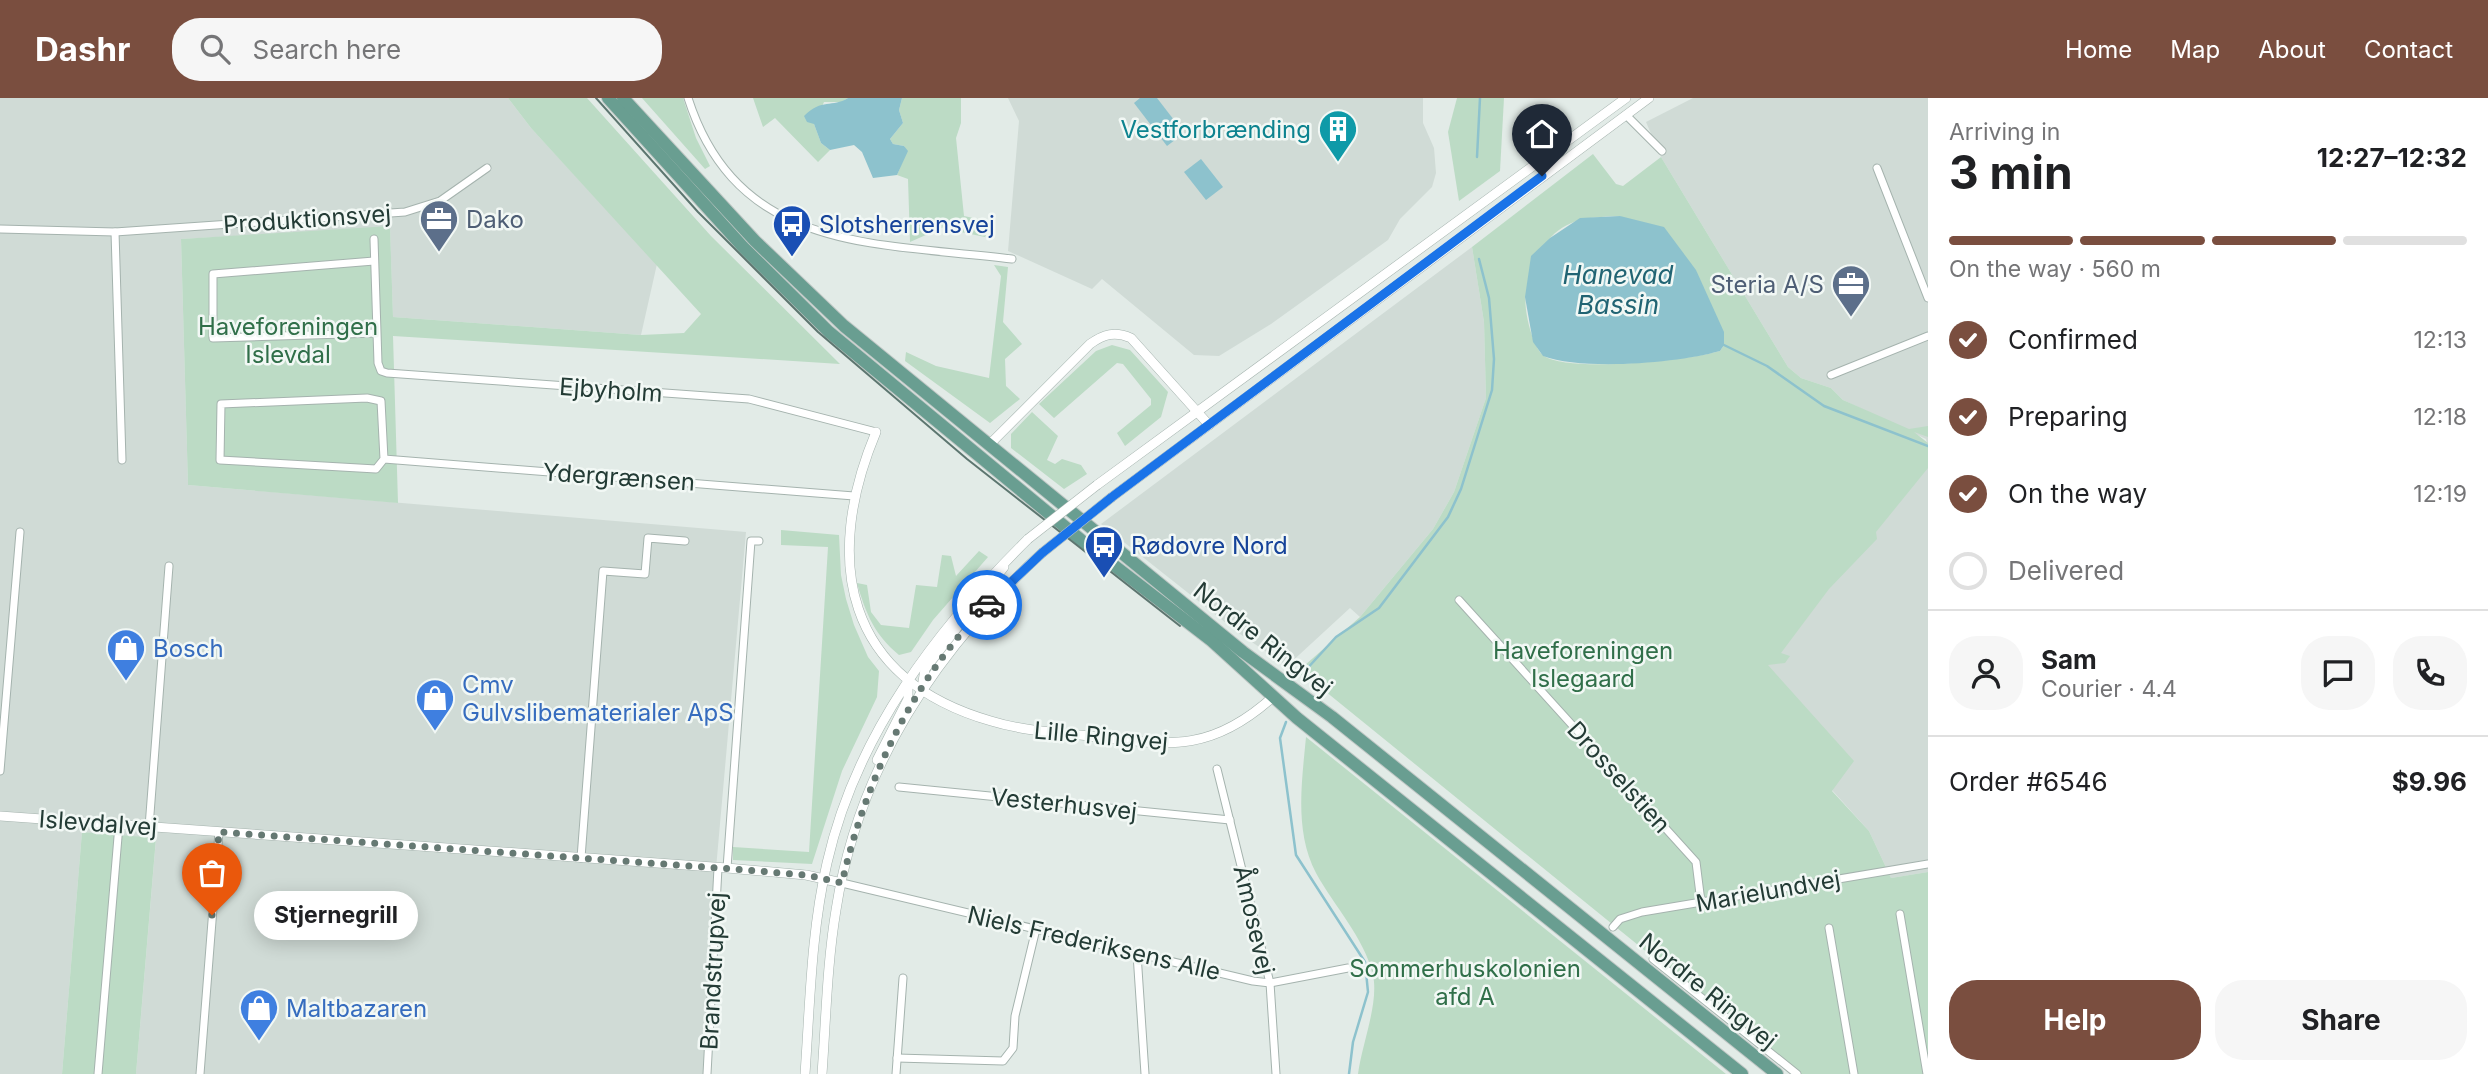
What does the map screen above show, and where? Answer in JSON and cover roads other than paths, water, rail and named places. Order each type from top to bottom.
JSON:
[{"type":"main road","name":"Nordre Ringvej","points":[[608,98],[744,247],[829,331],[1081,540],[1212,641],[1274,696],[1742,1074]]},
{"type":"main road","name":"Nordre Ringvej","points":[[623,98],[700,184],[844,326],[1242,652],[1332,717],[1777,1074]]},
{"type":"street","points":[[688,98],[700,135],[730,179],[785,219],[818,232],[863,243],[1012,259]]},
{"type":"street","points":[[805,1074],[812,964],[824,879],[844,808],[860,771],[908,679],[956,615],[1028,538],[1626,98]]},
{"type":"street","points":[[822,1074],[829,967],[842,883],[871,789],[922,688],[981,612],[1042,553],[1112,497],[1649,98]]},
{"type":"street","points":[[1626,115],[1662,151]]},
{"type":"street","name":"Produktionsvej","points":[[0,229],[115,232],[405,212],[440,201],[460,190],[487,167]]},
{"type":"street","points":[[1877,168],[1928,298]]},
{"type":"street","points":[[115,232],[122,460]]},
{"type":"street","name":"Ejbyholm","points":[[374,239],[378,363],[381,370],[387,373],[749,399],[876,432]]},
{"type":"street","points":[[374,261],[213,274],[213,338],[376,333]]},
{"type":"street","points":[[989,445],[1090,344],[1101,337],[1114,334],[1131,338],[1209,425]]},
{"type":"street","points":[[1830,375],[1928,336]]},
{"type":"street","name":"Ydergrænsen","points":[[367,398],[381,401],[384,458],[376,469],[220,460],[221,404],[367,398]]},
{"type":"street","points":[[876,432],[854,496],[849,549],[859,612],[881,655],[922,688]]},
{"type":"street","name":"Ydergrænsen","points":[[384,458],[854,496]]},
{"type":"street","points":[[0,771],[20,532]]},
{"type":"street","points":[[581,858],[603,571],[645,574],[648,538],[685,541]]},
{"type":"street","name":"Brandstrupvej","points":[[707,1074],[751,541],[759,541]]},
{"type":"street","points":[[922,688],[925,669],[995,582],[1013,554]]},
{"type":"street","points":[[149,827],[169,566]]},
{"type":"street","name":"Drosselstien","points":[[1459,600],[1696,862],[1701,902]]},
{"type":"street","points":[[871,789],[874,766],[908,699],[908,679]]},
{"type":"street","name":"Lille Ringvej","points":[[922,688],[970,714],[1016,727],[1172,744],[1211,737],[1230,729],[1274,696]]},
{"type":"street","name":"Åmosevej","points":[[1217,769],[1270,983],[1276,1074]]},
{"type":"street","name":"Vesterhusvej","points":[[899,787],[1230,820]]},
{"type":"street","name":"Islevdalvej","points":[[0,816],[722,868],[842,883]]},
{"type":"street","points":[[99,1074],[119,825]]},
{"type":"street","points":[[200,1074],[219,832]]},
{"type":"street","name":"Marielundvej","points":[[1613,927],[1630,914],[1928,864]]},
{"type":"street","name":"Niels Frederiksens Alle","points":[[842,883],[1270,983],[1348,968]]},
{"type":"street","points":[[1900,914],[1927,1074]]},
{"type":"street","points":[[1829,928],[1854,1074]]},
{"type":"street","points":[[897,1058],[1003,1061],[1013,1048],[1015,1016],[1036,929]]},
{"type":"street","points":[[1137,954],[1145,1074]]},
{"type":"street","points":[[1653,959],[1797,1074]]},
{"type":"street","points":[[897,1074],[903,978]]},
{"type":"water","points":[[848,98],[902,98],[899,110],[903,123],[890,139],[893,144],[904,146],[908,151],[897,175],[873,178],[862,152],[854,145],[830,150],[821,143],[814,124],[807,122],[804,116],[816,107]]},
{"type":"water","points":[[1140,98],[1157,98],[1184,133],[1167,146],[1134,103]]},
{"type":"water","points":[[1201,159],[1223,187],[1206,200],[1184,172]]},
{"type":"water","name":"Hanevad Bassin","points":[[1620,216],[1664,227],[1696,270],[1724,332],[1724,345],[1720,351],[1680,359],[1631,364],[1560,361],[1543,356],[1533,342],[1525,297],[1531,256],[1550,238],[1580,218]]},
{"type":"waterway","points":[[1477,157],[1480,98]]},
{"type":"waterway","points":[[1304,672],[1336,637],[1379,608],[1448,517],[1461,489],[1492,390],[1494,359],[1489,298],[1479,259]]},
{"type":"waterway","points":[[1724,345],[1767,366],[1824,406],[1928,446]]},
{"type":"waterway","points":[[1286,722],[1280,738],[1296,855],[1365,962],[1368,992],[1353,1042],[1349,1074]]},
{"type":"tram line","points":[[596,98],[698,212],[818,332],[967,459],[1180,626]]},
{"type":"place","name":"Vestforbrænding","points":[[1338,163]]},
{"type":"place","name":"Dako","points":[[439,253]]},
{"type":"place","name":"Slotsherrensvej","points":[[792,258]]},
{"type":"place","name":"Steria A/S","points":[[1851,318]]},
{"type":"place","name":"Rødovre Nord","points":[[1104,579]]},
{"type":"place","name":"Bosch","points":[[126,682]]},
{"type":"place","name":"Cmv Gulvslibematerialer ApS","points":[[435,732]]},
{"type":"place","name":"Stjernegrill","points":[[212,915]]},
{"type":"place","name":"Maltbazaren","points":[[259,1042]]},
{"type":"park label","name":"Haveforeningen Islevdal","points":[[288,340]]},
{"type":"park label","name":"Haveforeningen Islegaard","points":[[1583,664]]},
{"type":"park label","name":"Sommerhuskolonien afd A","points":[[1465,982]]}]
